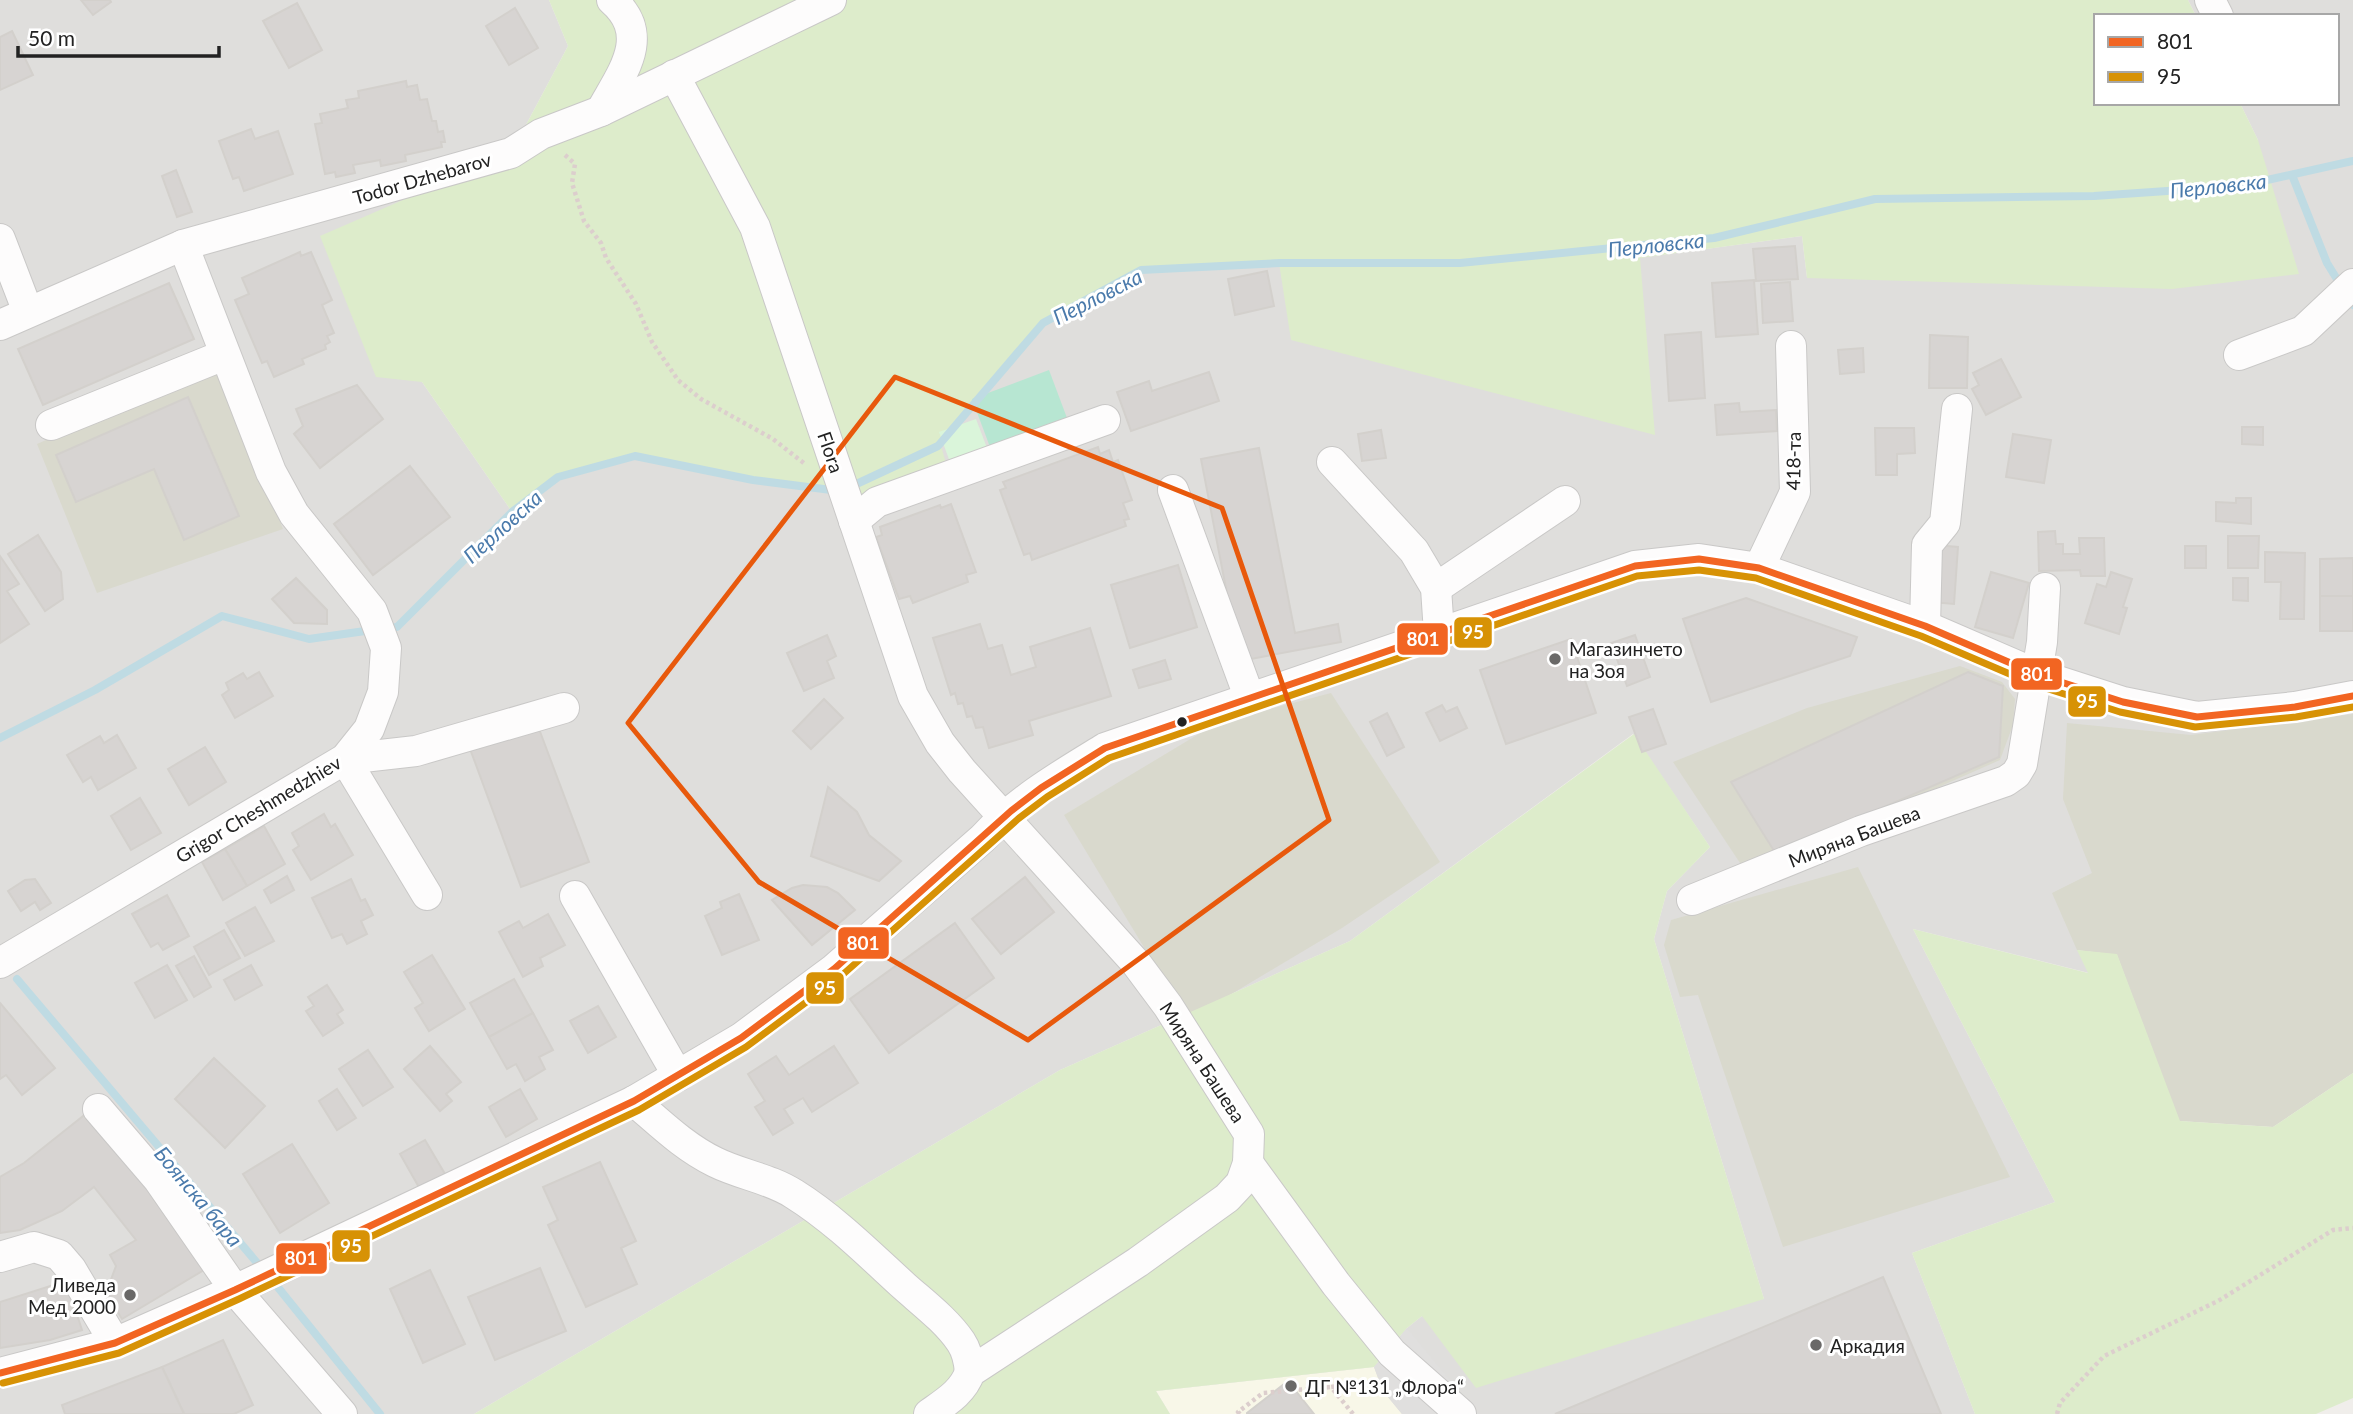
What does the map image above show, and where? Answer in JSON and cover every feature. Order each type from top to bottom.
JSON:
[{"type":"street","points":[[601,111],[628,61],[633,44],[632,29],[627,17],[612,0]]},
{"type":"street","name":"Todor Dzhebarov","points":[[0,325],[183,245],[511,153],[541,134],[601,111],[831,0]]},
{"type":"street","name":"Flora","points":[[674,75],[755,227],[893,642],[923,716],[962,771],[1004,816]]},
{"type":"street","points":[[0,239],[28,312]]},
{"type":"street","name":"Grigor Cheshmedzhiev","points":[[0,963],[345,759],[369,729],[383,692],[386,648],[372,611],[294,514],[271,472],[183,245]]},
{"type":"street","points":[[2239,355],[2303,331],[2353,284]]},
{"type":"street","name":"418-та","points":[[1759,568],[1795,492],[1791,346]]},
{"type":"street","points":[[51,425],[224,355]]},
{"type":"street","points":[[1925,626],[1927,545],[1945,523],[1957,409]]},
{"type":"street","points":[[854,522],[877,502],[1105,420]]},
{"type":"street","points":[[1332,462],[1414,551],[1436,588],[1439,633]]},
{"type":"street","points":[[1173,491],[1250,698]]},
{"type":"street","points":[[1436,588],[1565,501]]},
{"type":"street","points":[[0,1373],[115,1343],[635,1101],[741,1038],[834,969],[1037,789],[1105,748],[1635,566],[1699,559],[1759,568],[1925,626],[2036,674],[2123,702],[2197,717],[2295,707],[2353,696]]},
{"type":"street","points":[[2036,674],[2042,642],[2045,588]]},
{"type":"street","name":"Миряна Башева","points":[[1692,900],[1861,831],[2006,780],[2016,774],[2022,764],[2036,674]]},
{"type":"street","points":[[428,895],[345,759],[416,751],[564,708]]},
{"type":"street","name":"Миряна Башева","points":[[1004,816],[1136,963],[1168,1006],[1249,1134],[1248,1163]]},
{"type":"street","points":[[576,896],[678,1076]]},
{"type":"street","points":[[635,1101],[677,1139],[713,1161],[738,1172],[761,1177],[793,1194],[841,1230],[946,1324],[962,1343],[969,1359],[970,1372],[966,1383],[929,1414]]},
{"type":"street","points":[[98,1109],[158,1179],[257,1279],[342,1414]]},
{"type":"street","points":[[1248,1163],[1336,1284],[1392,1353],[1461,1414]]},
{"type":"street","points":[[970,1372],[1138,1262],[1227,1198],[1241,1183],[1248,1163]]},
{"type":"street","points":[[0,1257],[34,1247],[59,1255],[71,1269],[115,1343]]},
{"type":"path","points":[[541,134],[576,164],[572,183],[584,221],[601,243],[607,258],[636,304],[652,342],[678,380],[701,400],[773,439],[813,470],[840,480]]},
{"type":"path","points":[[2057,1414],[2060,1403],[2104,1356],[2218,1301],[2333,1230],[2353,1228]]},
{"type":"path","points":[[1240,1414],[1238,1412],[1264,1392],[1379,1381]]},
{"type":"path","points":[[1331,1387],[1353,1414]]},
{"type":"highlighted area","points":[[895,377],[1222,508],[1329,820],[1028,1040],[759,882],[628,723]]},
{"type":"shaded area","points":[[0,0],[549,0],[568,46],[511,153],[422,382],[512,512],[558,477],[635,456],[753,480],[842,492],[938,446],[1043,323],[1141,270],[1280,263],[1654,434],[1639,258],[1802,236],[1807,278],[2258,140],[2241,105],[2339,105],[2339,14],[2195,14],[2188,0],[2353,0],[2353,1073],[2179,1121],[2117,954],[2078,950],[2089,973],[1913,929],[2055,1202],[1912,1253],[1975,1414],[1170,1414],[1156,1391],[1374,1367],[1407,1328],[1422,1316],[1764,1299],[1654,939],[1667,891],[1710,847],[1633,734],[1350,941],[1060,1070],[474,1414],[0,1414]]},
{"type":"shaded area","points":[[210,368],[222,373],[283,529],[97,593],[37,444]]},
{"type":"shaded area","points":[[1960,666],[2002,682],[2015,699],[2013,725],[2000,760],[1746,872],[1673,762],[1807,708]]},
{"type":"shaded area","points":[[1331,693],[1440,862],[1342,928],[1188,1020],[1064,815],[1217,723]]},
{"type":"shaded area","points":[[2353,714],[2353,1073],[2273,1127],[2179,1121],[2117,955],[2077,950],[2052,893],[2092,873],[2063,799],[2067,723],[2191,735]]},
{"type":"shaded area","points":[[1858,867],[2010,1177],[1783,1247],[1698,995],[1680,997],[1664,945],[1671,920]]},
{"type":"shaded area","points":[[1407,1328],[1478,1414],[1402,1414],[1383,1391],[1374,1367]]},
{"type":"shaded area","name":"ДГ №131 „Флора“","points":[[1374,1367],[1383,1391],[1402,1414],[1170,1414],[1156,1391]]},
{"type":"green space","points":[[549,0],[2188,0],[2195,14],[2094,14],[2094,105],[2241,105],[2258,140],[2299,274],[2172,289],[1807,278],[1802,236],[1640,258],[1655,435],[1291,340],[1279,263],[1141,270],[1043,323],[938,446],[841,492],[753,480],[635,456],[558,477],[512,512],[422,382],[376,377],[320,236],[511,153],[568,46]]},
{"type":"green space","points":[[1049,370],[1067,418],[990,447],[972,399]]},
{"type":"green space","points":[[976,419],[987,448],[950,462],[939,432]]},
{"type":"green space","points":[[941,446],[946,463],[856,504],[845,492]]},
{"type":"green space","points":[[1634,734],[1710,847],[1667,891],[1654,939],[1764,1299],[1476,1388],[1422,1316],[1407,1328],[1374,1367],[1156,1391],[1170,1414],[474,1414],[1060,1070],[1350,941]]},
{"type":"green space","points":[[1913,929],[2088,973],[2077,950],[2117,954],[2180,1121],[2273,1127],[2353,1073],[2353,1398],[2316,1414],[1975,1414],[1912,1253],[2055,1202]]},
{"type":"building","points":[[81,0],[110,0],[111,2],[93,15]]},
{"type":"building","points":[[297,3],[322,50],[289,68],[263,21]]},
{"type":"building","points":[[515,8],[538,48],[509,65],[486,26]]},
{"type":"building","points":[[12,31],[33,75],[0,90],[0,37]]},
{"type":"building","points":[[406,81],[407,87],[417,85],[420,100],[427,99],[432,121],[436,121],[438,132],[443,131],[445,142],[441,142],[442,147],[405,155],[406,161],[381,166],[380,160],[353,165],[355,173],[336,177],[335,172],[325,174],[315,124],[322,123],[320,114],[348,108],[346,100],[359,98],[358,91]]},
{"type":"building","points":[[251,129],[255,139],[278,131],[293,174],[244,191],[239,177],[233,179],[219,141]]},
{"type":"building","points":[[176,170],[192,212],[177,217],[162,176]]},
{"type":"building","points":[[1795,246],[1798,279],[1756,281],[1753,249]]},
{"type":"building","points":[[300,252],[301,256],[311,252],[332,300],[322,305],[334,333],[327,336],[330,342],[325,345],[326,349],[302,359],[304,364],[274,377],[267,361],[262,363],[235,300],[249,294],[242,278]]},
{"type":"building","points":[[1267,271],[1274,306],[1235,315],[1228,279]]},
{"type":"building","points":[[1754,280],[1758,334],[1716,337],[1712,283]]},
{"type":"building","points":[[1790,282],[1793,321],[1763,323],[1761,284]]},
{"type":"building","points":[[169,283],[194,339],[43,405],[18,349]]},
{"type":"building","points":[[1701,332],[1705,398],[1669,401],[1665,335]]},
{"type":"building","points":[[1930,335],[1968,337],[1967,388],[1929,388]]},
{"type":"building","points":[[1863,348],[1864,372],[1840,374],[1838,350]]},
{"type":"building","points":[[2001,359],[2021,397],[1986,415],[1972,389],[1979,385],[1973,373]]},
{"type":"building","points":[[1209,372],[1219,401],[1131,431],[1117,392],[1149,381],[1152,391]]},
{"type":"building","points":[[357,385],[383,419],[320,468],[294,434],[303,426],[296,409]]},
{"type":"building","points":[[188,397],[239,516],[184,540],[154,469],[76,502],[56,455]]},
{"type":"building","points":[[1739,403],[1740,412],[1776,410],[1777,431],[1717,435],[1715,405]]},
{"type":"building","points":[[2242,427],[2263,427],[2263,445],[2242,444]]},
{"type":"building","points":[[1875,428],[1914,428],[1915,453],[1897,454],[1897,475],[1876,475]]},
{"type":"building","points":[[1381,430],[1386,458],[1362,461],[1358,434]]},
{"type":"building","points":[[2013,434],[2051,440],[2044,483],[2006,477]]},
{"type":"building","points":[[1098,447],[1100,454],[1109,450],[1113,462],[1118,460],[1132,500],[1123,503],[1129,519],[1124,520],[1126,526],[1032,560],[1030,553],[1024,555],[1000,490],[1006,488],[1003,482]]},
{"type":"building","points":[[1259,448],[1295,633],[1338,624],[1341,642],[1240,661],[1201,459]]},
{"type":"building","points":[[410,466],[450,517],[373,575],[334,524]]},
{"type":"building","points":[[2236,498],[2251,498],[2251,524],[2216,521],[2216,502],[2236,503]]},
{"type":"building","points":[[951,504],[976,572],[966,575],[968,582],[913,603],[910,596],[899,599],[876,537],[882,535],[880,527],[940,505],[941,508]]},
{"type":"building","points":[[2055,531],[2056,544],[2063,544],[2063,554],[2080,554],[2079,538],[2104,538],[2105,576],[2081,576],[2080,570],[2039,571],[2038,532]]},
{"type":"building","points":[[38,535],[61,572],[63,599],[45,611],[8,554]]},
{"type":"building","points":[[2228,536],[2259,536],[2258,568],[2228,568]]},
{"type":"building","points":[[1935,545],[1958,547],[1954,604],[1932,602]]},
{"type":"building","points":[[2185,546],[2206,546],[2206,568],[2185,568]]},
{"type":"building","points":[[2265,552],[2305,553],[2304,619],[2280,619],[2281,582],[2265,582]]},
{"type":"building","points":[[0,556],[19,584],[7,591],[29,624],[0,643]]},
{"type":"building","points":[[2353,558],[2353,596],[2320,596],[2320,559]]},
{"type":"building","points":[[1178,565],[1197,627],[1130,648],[1111,585]]},
{"type":"building","points":[[1991,572],[2029,583],[2013,638],[1975,627]]},
{"type":"building","points":[[2111,572],[2132,579],[2123,607],[2127,608],[2119,634],[2085,623],[2097,584],[2106,587]]},
{"type":"building","points":[[296,578],[327,610],[327,624],[294,623],[272,599]]},
{"type":"building","points":[[2233,578],[2248,578],[2248,601],[2233,600]]},
{"type":"building","points":[[2320,596],[2353,596],[2353,631],[2320,631]]},
{"type":"building","points":[[1746,598],[1857,637],[1850,656],[1711,702],[1683,619]]},
{"type":"building","points":[[980,624],[988,649],[1002,645],[1011,675],[1036,667],[1030,647],[1090,628],[1111,696],[1029,721],[1033,735],[989,748],[983,727],[976,728],[972,716],[967,717],[963,703],[958,704],[955,693],[951,695],[933,638]]},
{"type":"building","points":[[827,635],[836,656],[827,661],[834,678],[804,691],[787,653]]},
{"type":"building","points":[[1635,635],[1650,677],[1627,686],[1611,643]]},
{"type":"building","points":[[1571,639],[1596,713],[1506,744],[1480,670]]},
{"type":"building","points":[[1165,660],[1171,679],[1139,688],[1133,670]]},
{"type":"building","points":[[259,672],[273,696],[235,718],[222,695],[229,690],[226,683],[243,673],[247,679]]},
{"type":"building","points":[[1968,672],[2003,686],[1999,757],[1776,854],[1731,782]]},
{"type":"building","points":[[824,699],[843,718],[811,749],[793,731]]},
{"type":"building","points":[[1442,705],[1446,712],[1457,707],[1467,728],[1440,741],[1426,713]]},
{"type":"building","points":[[1653,709],[1666,744],[1642,752],[1629,717]]},
{"type":"building","points":[[1387,713],[1404,747],[1387,756],[1370,722]]},
{"type":"building","points":[[536,721],[589,862],[521,887],[469,746]]},
{"type":"building","points":[[117,735],[136,768],[98,790],[91,777],[83,782],[67,755],[100,736],[104,743]]},
{"type":"building","points":[[205,747],[226,782],[189,805],[168,769]]},
{"type":"building","points":[[828,787],[857,812],[869,835],[901,861],[879,881],[811,856]]},
{"type":"building","points":[[140,798],[161,833],[131,850],[111,816]]},
{"type":"building","points":[[324,814],[331,827],[335,824],[353,855],[311,880],[293,850],[299,846],[292,833]]},
{"type":"building","points":[[264,826],[285,864],[247,886],[225,849]]},
{"type":"building","points":[[225,849],[247,886],[223,900],[202,862]]},
{"type":"building","points":[[287,876],[294,890],[271,903],[264,890]]},
{"type":"building","points":[[1025,877],[1054,912],[1001,954],[972,919]]},
{"type":"building","points":[[35,879],[51,903],[40,910],[35,902],[21,911],[8,891],[25,880]]},
{"type":"building","points":[[351,879],[361,901],[365,899],[373,915],[361,921],[367,934],[347,944],[342,934],[332,938],[312,898]]},
{"type":"building","points":[[803,885],[827,887],[838,893],[855,910],[812,945],[772,900]]},
{"type":"building","points":[[739,894],[759,940],[722,955],[705,916],[722,908],[720,902]]},
{"type":"building","points":[[167,895],[189,936],[163,950],[158,943],[151,947],[132,914]]},
{"type":"building","points":[[255,907],[274,941],[245,956],[226,923]]},
{"type":"building","points":[[548,914],[565,945],[540,958],[543,966],[523,977],[499,932],[519,921],[523,928]]},
{"type":"building","points":[[955,923],[994,978],[889,1053],[850,999]]},
{"type":"building","points":[[224,930],[240,958],[209,975],[194,947]]},
{"type":"building","points":[[432,955],[465,1009],[429,1031],[415,1008],[423,1003],[404,972]]},
{"type":"building","points":[[194,956],[211,987],[194,997],[176,966]]},
{"type":"building","points":[[167,965],[187,1000],[155,1018],[135,983]]},
{"type":"building","points":[[251,965],[262,985],[235,1000],[224,980]]},
{"type":"building","points":[[514,979],[533,1013],[489,1037],[470,1003]]},
{"type":"building","points":[[327,985],[343,1010],[337,1014],[343,1023],[323,1036],[306,1011],[314,1006],[308,997]]},
{"type":"building","points":[[0,1003],[55,1068],[22,1095],[6,1075],[0,1079]]},
{"type":"building","points":[[598,1006],[616,1037],[588,1053],[570,1021]]},
{"type":"building","points":[[533,1013],[553,1050],[539,1057],[545,1069],[525,1081],[516,1064],[507,1069],[489,1037]]},
{"type":"building","points":[[430,1046],[461,1082],[446,1094],[452,1101],[440,1111],[404,1069]]},
{"type":"building","points":[[834,1046],[858,1083],[812,1112],[803,1098],[784,1109],[793,1123],[773,1135],[755,1107],[765,1101],[748,1074],[776,1056],[789,1075]]},
{"type":"building","points":[[368,1050],[393,1087],[363,1106],[339,1069]]},
{"type":"building","points":[[214,1058],[265,1106],[225,1148],[175,1099]]},
{"type":"building","points":[[337,1089],[356,1118],[337,1130],[319,1101]]},
{"type":"building","points":[[520,1089],[537,1119],[506,1137],[489,1107]]},
{"type":"building","points":[[87,1113],[209,1267],[122,1319],[106,1293],[116,1266],[110,1255],[136,1240],[94,1187],[62,1211],[20,1230],[0,1233],[0,1177],[24,1163]]},
{"type":"building","points":[[425,1140],[445,1174],[420,1189],[400,1154]]},
{"type":"building","points":[[292,1144],[329,1203],[280,1233],[243,1174]]},
{"type":"building","points":[[600,1162],[636,1241],[621,1248],[637,1284],[586,1307],[548,1225],[558,1220],[543,1187]]},
{"type":"building","points":[[540,1268],[566,1331],[495,1360],[468,1297]]},
{"type":"building","points":[[430,1270],[465,1344],[423,1363],[390,1289]]},
{"type":"building","name":"Аркадия","points":[[1883,1277],[1941,1414],[1555,1414]]},
{"type":"building","points":[[66,1281],[82,1330],[50,1340],[0,1348],[0,1302]]},
{"type":"building","points":[[223,1340],[253,1405],[234,1414],[184,1414],[162,1367]]},
{"type":"building","points":[[162,1367],[184,1414],[65,1414],[62,1405]]},
{"type":"building","points":[[1288,1381],[1314,1414],[1247,1414],[1247,1413]]},
{"type":"waterway","name":"Перловска","points":[[850,487],[938,446],[1043,323],[1141,270],[1280,263],[1460,263],[1714,238],[1875,199],[2094,196],[2240,186],[2353,161]]},
{"type":"waterway","name":"Перловска","points":[[2292,175],[2327,263],[2353,305]]},
{"type":"waterway","name":"Перловска","points":[[385,628],[397,627],[512,512],[558,477],[635,456],[753,480],[839,491]]},
{"type":"waterway","name":"Перловска","points":[[0,738],[95,690],[222,616],[309,639],[372,630]]},
{"type":"waterway","name":"Боянска бара","points":[[17,979],[264,1271]]},
{"type":"waterway","name":"Боянска бара","points":[[272,1280],[380,1414]]},
{"type":"transit line","name":"801","points":[[0,1373],[115,1343],[235,1290],[634,1101],[741,1038],[834,969],[1011,811],[1041,788],[1105,748],[1635,566],[1699,559],[1759,568],[1925,626],[2036,674],[2123,702],[2197,717],[2295,707],[2353,696]]},
{"type":"transit line","name":"95","points":[[3,1383],[119,1353],[639,1110],[746,1047],[840,977],[1018,819],[1047,797],[1109,758],[1637,576],[1699,570],[1756,578],[1921,636],[2033,684],[2120,712],[2195,727],[2296,717],[2353,707]]},
{"type":"place","name":"Магазинчето на Зоя","points":[[1555,659]]},
{"type":"place","name":"Ливеда Мед 2000","points":[[130,1295]]},
{"type":"place","name":"Аркадия","points":[[1816,1345]]},
{"type":"place","name":"ДГ №131 „Флора“","points":[[1291,1386]]}]
